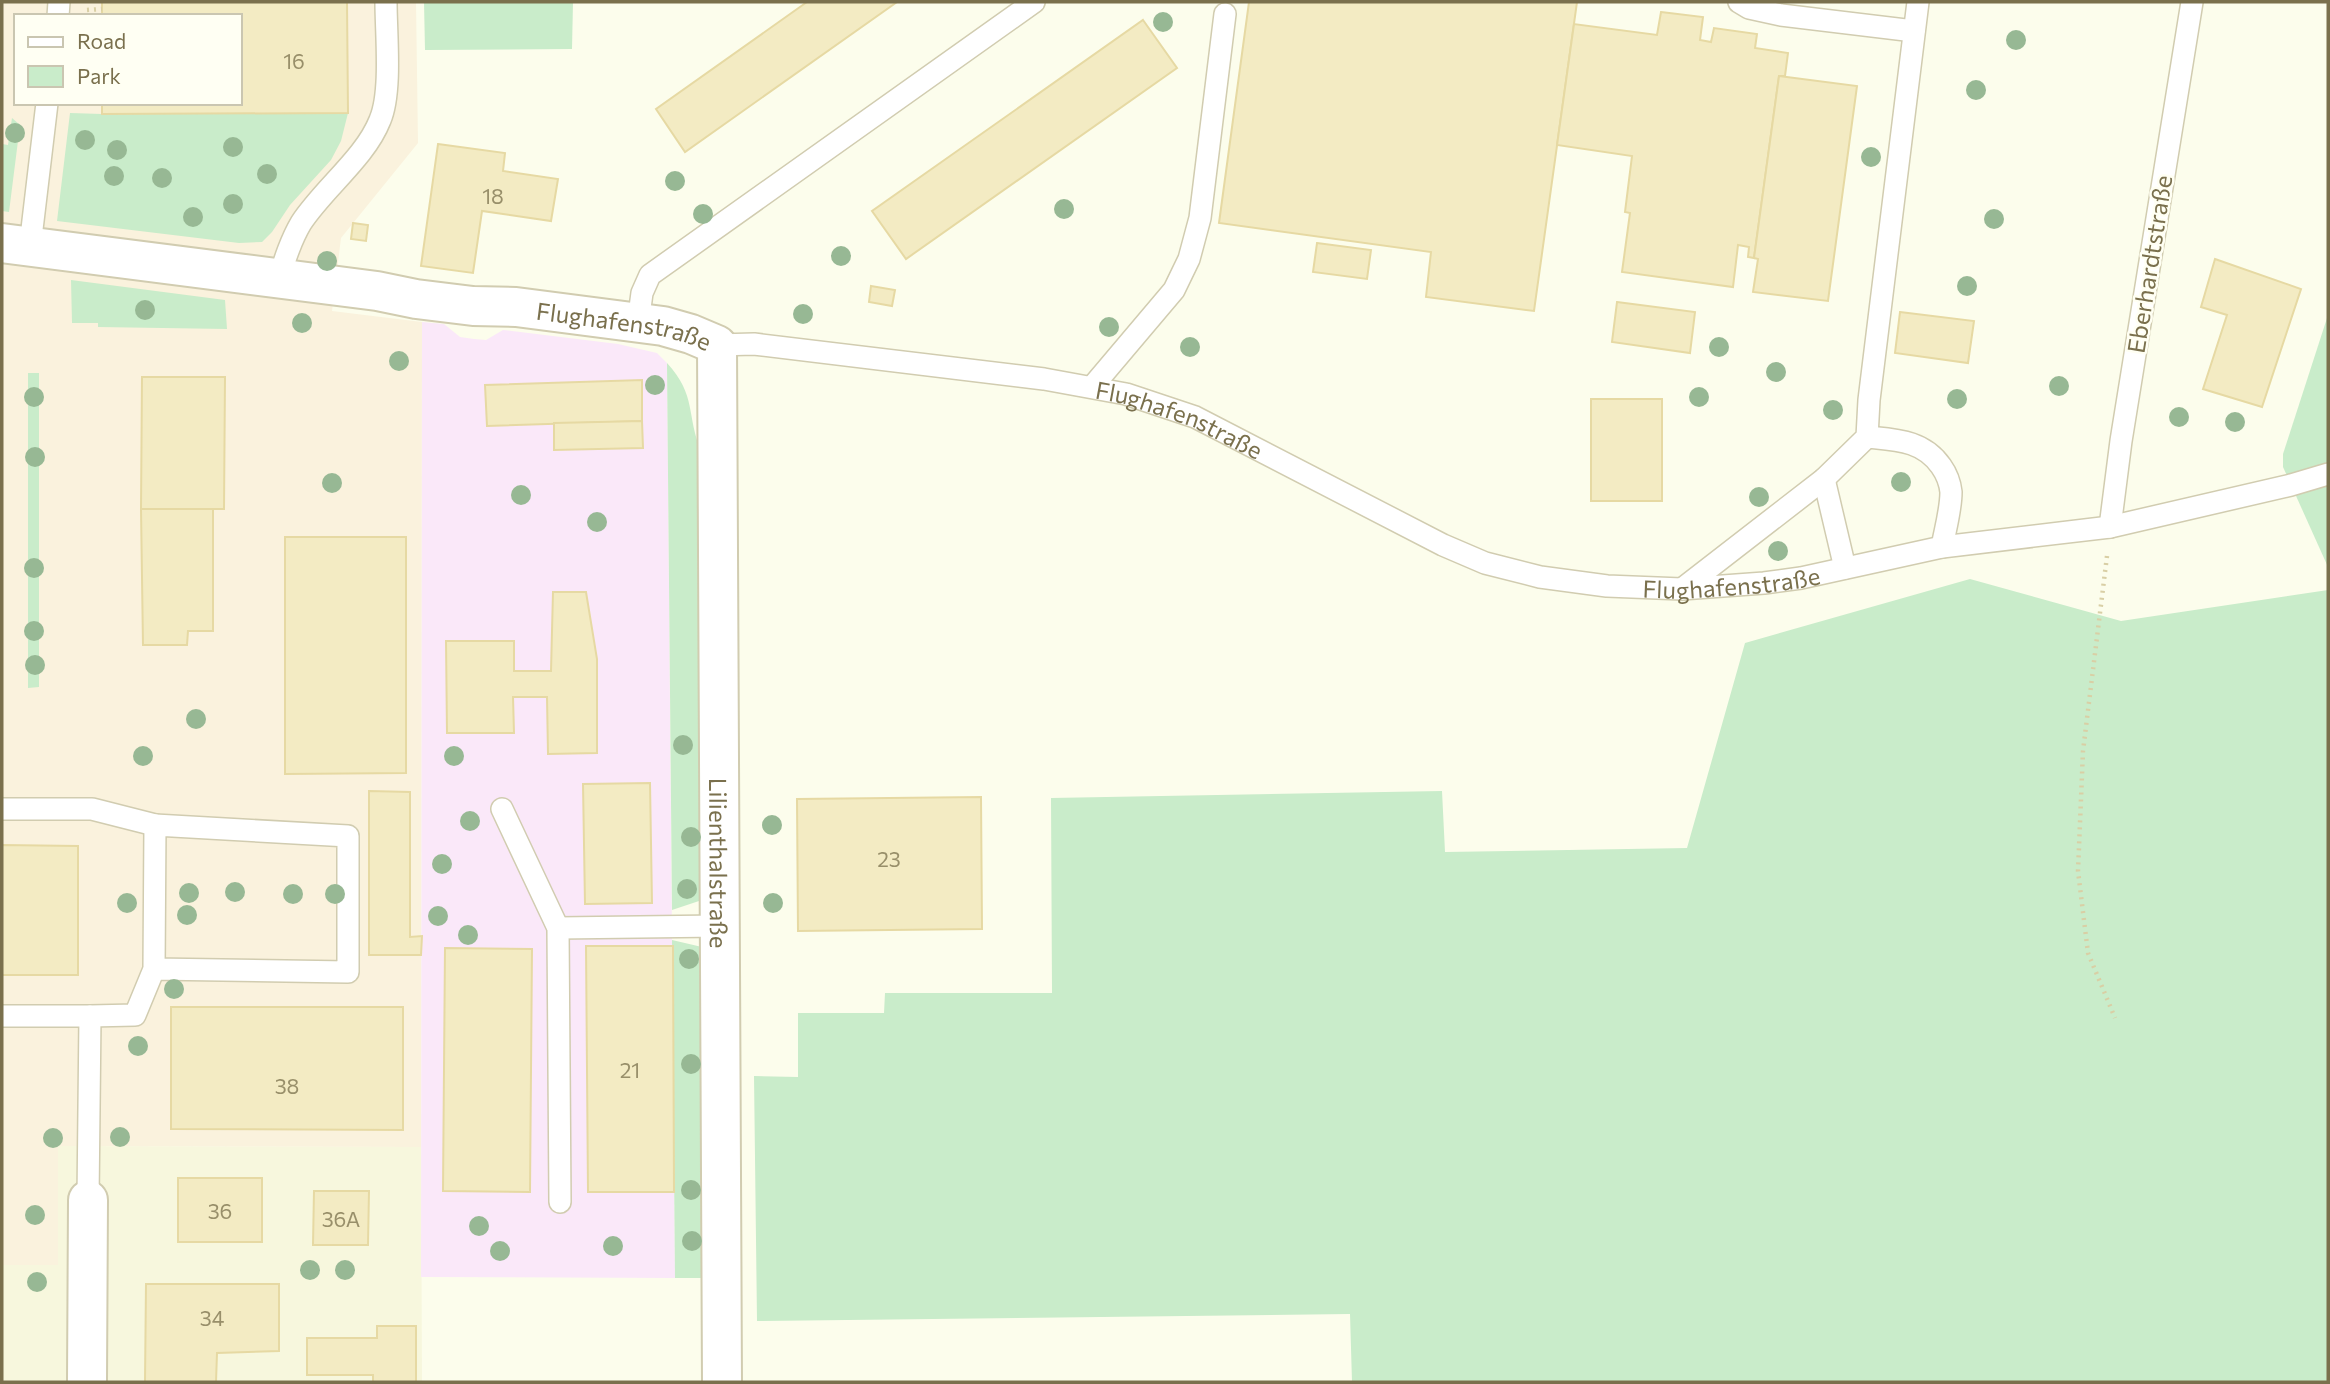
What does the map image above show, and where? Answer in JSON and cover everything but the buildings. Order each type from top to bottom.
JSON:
[{"type":"street","name":"Flughafenstraße","points":[[16,244],[461,305],[516,307],[663,326],[717,345]]},
{"type":"street","name":"Lilienthalstraße","points":[[717,345],[722,1382]]},
{"type":"street","points":[[87,1382],[88,1199]]},
{"type":"lane","points":[[279,278],[287,251],[301,223],[367,143],[381,120],[386,94],[386,2]]},
{"type":"lane","points":[[638,323],[642,293],[650,275],[1034,2]]},
{"type":"lane","points":[[1739,2],[1749,8],[1781,15],[1914,31]]},
{"type":"lane","points":[[1682,589],[1824,479],[1867,437],[1918,2]]},
{"type":"lane","name":"Eberhardtstraße","points":[[2110,527],[2120,441],[2192,2]]},
{"type":"lane","points":[[1092,387],[1174,290],[1189,258],[1200,218],[1226,14]]},
{"type":"lane","points":[[16,244],[47,105]]},
{"type":"lane","name":"Flughafenstraße","points":[[717,345],[754,344],[1044,379],[1126,394],[1195,417],[1443,545],[1485,563],[1540,578],[1607,586],[1682,589],[1764,583],[1942,547],[2110,527],[2328,474]]},
{"type":"lane","points":[[1867,437],[1905,441],[1921,446],[1934,456],[1945,472],[1951,491],[1942,547]]},
{"type":"lane","points":[[1824,479],[1845,568]]},
{"type":"lane","points":[[2,809],[92,809],[155,825],[348,836],[348,972],[153,969]]},
{"type":"lane","points":[[502,809],[558,928],[560,1202]]},
{"type":"lane","points":[[2,1016],[135,1016],[153,969],[155,825]]},
{"type":"lane","points":[[558,928],[720,926]]},
{"type":"lane","points":[[88,1199],[90,1016]]},
{"type":"path","points":[[2110,527],[2083,751],[2078,871],[2088,953],[2115,1018]]},
{"type":"shaded area","points":[[2,2],[416,2],[418,143],[341,238],[332,311],[422,322],[421,1147],[58,1146],[58,1265],[2,1265]]},
{"type":"shaded area","points":[[422,322],[444,324],[460,337],[474,339],[486,340],[503,330],[618,344],[657,353],[667,363],[675,1278],[421,1277]]},
{"type":"shaded area","points":[[58,1146],[421,1147],[422,1382],[2,1382],[2,1265],[57,1264]]},
{"type":"green space","points":[[424,2],[573,2],[572,49],[425,50]]},
{"type":"green space","points":[[70,113],[348,113],[341,141],[331,160],[290,205],[272,232],[262,242],[239,243],[57,221]]},
{"type":"green space","points":[[12,118],[20,125],[9,212],[2,211],[2,144],[8,145]]},
{"type":"green space","points":[[71,280],[225,300],[227,329],[98,327],[98,323],[72,323]]},
{"type":"green space","points":[[2328,315],[2328,567],[2283,467],[2283,454]]},
{"type":"green space","points":[[667,363],[687,396],[701,451],[702,900],[672,910]]},
{"type":"green space","points":[[28,373],[39,373],[39,687],[28,688]]},
{"type":"green space","points":[[1970,579],[2121,621],[2328,590],[2328,1382],[1352,1382],[1350,1314],[757,1321],[754,1076],[798,1077],[798,1013],[884,1013],[885,993],[1052,993],[1051,798],[1442,791],[1445,852],[1687,848],[1745,643]]},
{"type":"green space","points":[[672,940],[702,947],[704,1278],[675,1278]]}]
